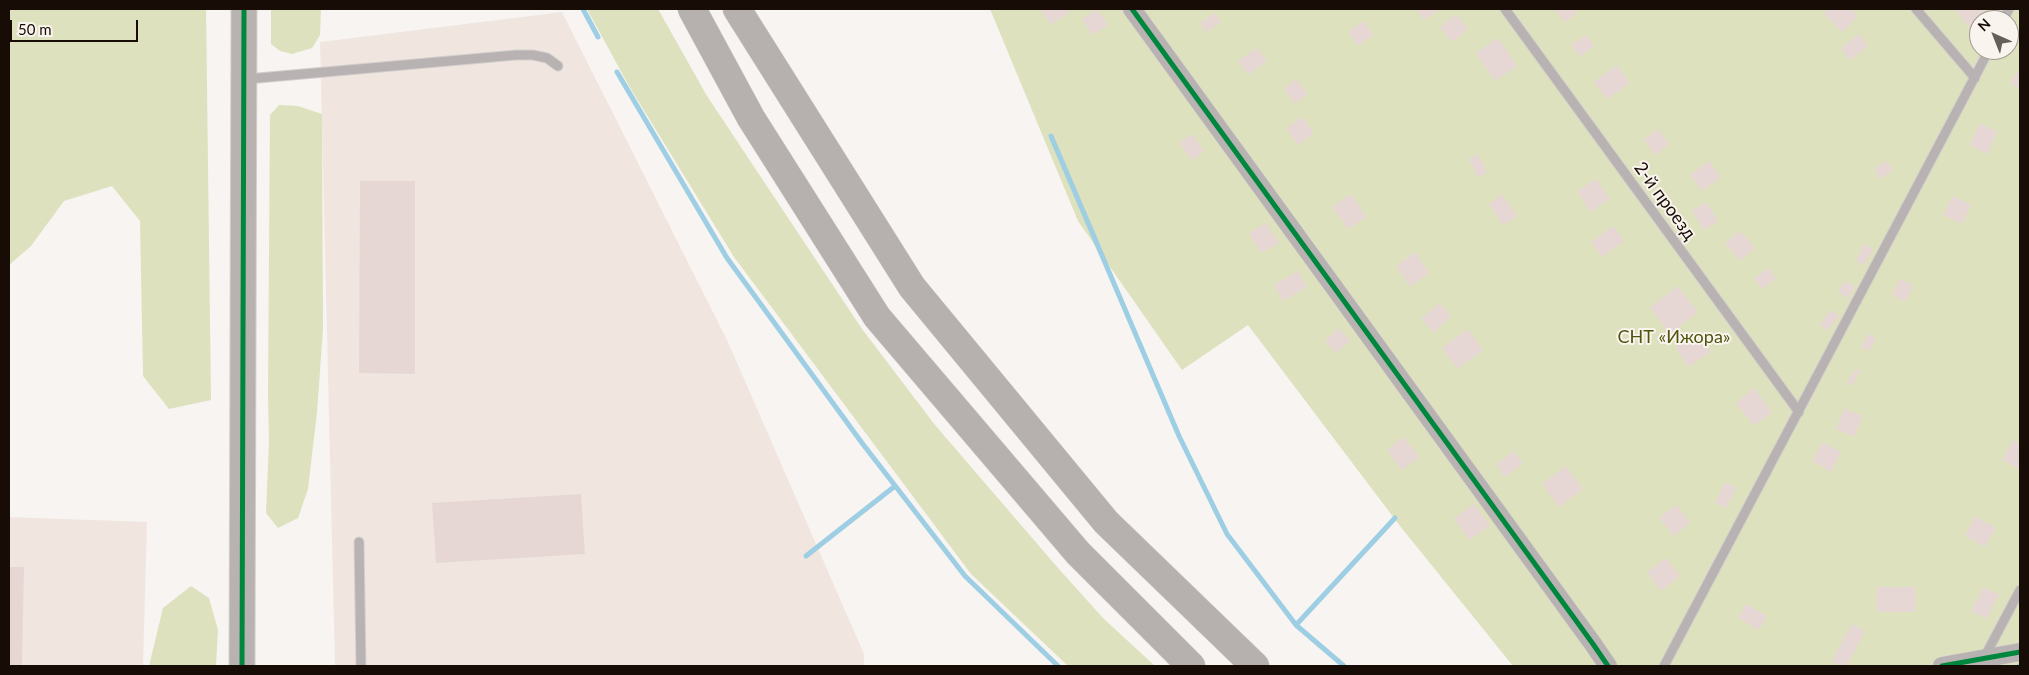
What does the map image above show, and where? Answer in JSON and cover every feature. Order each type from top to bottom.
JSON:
[{"type":"highway","points":[[692,9],[751,118],[877,317],[1078,553],[1191,666]]},
{"type":"highway","points":[[739,11],[912,287],[1106,522],[1255,666]]},
{"type":"street","points":[[242,666],[244,9]]},
{"type":"street","points":[[1132,9],[1608,666]]},
{"type":"street","points":[[1942,666],[2020,652]]},
{"type":"lane","name":"2-й проезд","points":[[1506,9],[1799,412]]},
{"type":"lane","points":[[1916,9],[1975,78]]},
{"type":"lane","points":[[244,80],[516,55],[533,55],[547,58],[558,66]]},
{"type":"lane","points":[[1664,666],[1984,60]]},
{"type":"lane","points":[[359,542],[361,666]]},
{"type":"lane","points":[[1984,658],[2020,590]]},
{"type":"shaded area","points":[[562,12],[728,342],[864,654],[864,666],[335,666],[320,42]]},
{"type":"shaded area","points":[[9,517],[147,522],[143,666],[9,666]]},
{"type":"green space","points":[[9,9],[206,9],[211,400],[169,409],[143,376],[140,221],[112,186],[64,201],[31,246],[9,265]]},
{"type":"green space","points":[[271,9],[321,9],[320,35],[312,48],[292,54],[280,51],[271,44]]},
{"type":"green space","points":[[587,9],[658,9],[707,96],[862,329],[935,425],[1058,568],[1103,618],[1155,666],[1068,666],[971,574],[734,257],[629,86]]},
{"type":"green space","name":"СНТ «Ижора»","points":[[990,9],[2020,9],[2020,666],[1513,666],[1400,526],[1248,325],[1182,370],[1078,221]]},
{"type":"green space","points":[[279,105],[298,106],[322,114],[323,329],[317,412],[308,489],[298,518],[278,528],[266,513],[269,441],[270,115]]},
{"type":"green space","points":[[191,586],[209,598],[218,630],[216,666],[149,666],[163,608]]},
{"type":"building","points":[[1040,9],[1066,9],[1069,13],[1051,25]]},
{"type":"building","points":[[1097,9],[1108,25],[1092,35],[1082,19]]},
{"type":"building","points":[[1416,9],[1440,9],[1424,20]]},
{"type":"building","points":[[1554,9],[1573,9],[1577,13],[1565,22]]},
{"type":"building","points":[[1829,9],[1851,9],[1858,16],[1842,32],[1824,14]]},
{"type":"building","points":[[1955,9],[1981,9],[1969,10],[1968,27]]},
{"type":"building","points":[[1215,13],[1221,23],[1206,32],[1200,23]]},
{"type":"building","points":[[1456,14],[1468,29],[1452,42],[1440,27]]},
{"type":"building","points":[[1364,21],[1373,35],[1358,46],[1348,32]]},
{"type":"building","points":[[1859,34],[1868,46],[1850,60],[1841,48]]},
{"type":"building","points":[[1586,35],[1594,46],[1580,57],[1571,45]]},
{"type":"building","points":[[1498,38],[1517,66],[1495,81],[1476,53]]},
{"type":"building","points":[[1257,48],[1267,61],[1248,75],[1238,61]]},
{"type":"building","points":[[1617,65],[1630,83],[1607,99],[1594,82]]},
{"type":"building","points":[[2017,72],[2020,74],[2020,89],[2010,83]]},
{"type":"building","points":[[1296,79],[1308,94],[1295,104],[1284,89]]},
{"type":"building","points":[[1302,117],[1314,133],[1298,145],[1286,128]]},
{"type":"building","points":[[1980,123],[1997,132],[1987,154],[1970,145]]},
{"type":"building","points":[[1658,129],[1669,144],[1655,155],[1644,140]]},
{"type":"building","points":[[1192,134],[1204,151],[1192,160],[1179,143]]},
{"type":"building","points":[[1478,154],[1487,173],[1477,177],[1469,159]]},
{"type":"building","points":[[1709,161],[1721,177],[1702,191],[1690,175]]},
{"type":"building","points":[[1887,161],[1893,170],[1881,179],[1874,169]]},
{"type":"building","points":[[1596,179],[1610,199],[1590,212],[1577,191]]},
{"type":"building","points":[[360,181],[415,181],[415,374],[359,373]]},
{"type":"building","points":[[1351,194],[1366,217],[1348,229],[1332,207]]},
{"type":"building","points":[[1502,194],[1517,216],[1503,225],[1489,204]]},
{"type":"building","points":[[1953,196],[1971,205],[1962,224],[1943,215]]},
{"type":"building","points":[[1707,202],[1718,222],[1703,230],[1692,210]]},
{"type":"building","points":[[1266,223],[1279,243],[1261,253],[1249,233]]},
{"type":"building","points":[[1613,226],[1624,241],[1602,257],[1591,242]]},
{"type":"building","points":[[1740,231],[1755,248],[1740,261],[1725,243]]},
{"type":"building","points":[[1864,244],[1873,249],[1864,265],[1856,261]]},
{"type":"building","points":[[1415,252],[1429,273],[1410,287],[1396,266]]},
{"type":"building","points":[[1768,268],[1776,278],[1762,289],[1754,278]]},
{"type":"building","points":[[1298,271],[1307,287],[1283,301],[1274,285]]},
{"type":"building","points":[[1900,279],[1913,285],[1905,302],[1892,295]]},
{"type":"building","points":[[1844,281],[1855,286],[1849,298],[1838,293]]},
{"type":"building","points":[[1678,286],[1698,312],[1670,334],[1650,307]]},
{"type":"building","points":[[1439,303],[1451,316],[1434,333],[1421,319]]},
{"type":"building","points":[[1831,310],[1839,316],[1828,331],[1820,324]]},
{"type":"building","points":[[1339,328],[1350,341],[1336,353],[1325,341]]},
{"type":"building","points":[[1468,329],[1483,350],[1457,369],[1442,348]]},
{"type":"building","points":[[1698,332],[1711,352],[1688,367],[1675,346]]},
{"type":"building","points":[[1868,334],[1876,338],[1869,351],[1861,347]]},
{"type":"building","points":[[1855,369],[1860,371],[1852,386],[1847,383]]},
{"type":"building","points":[[1754,388],[1772,412],[1754,426],[1736,403]]},
{"type":"building","points":[[1844,409],[1863,416],[1854,437],[1836,429]]},
{"type":"building","points":[[1404,437],[1419,457],[1402,470],[1387,450]]},
{"type":"building","points":[[2013,440],[2020,444],[2020,469],[2002,460]]},
{"type":"building","points":[[1823,442],[1841,452],[1831,472],[1812,461]]},
{"type":"building","points":[[1514,451],[1523,464],[1504,477],[1496,464]]},
{"type":"building","points":[[1566,466],[1583,489],[1559,507],[1542,484]]},
{"type":"building","points":[[1725,482],[1736,487],[1726,508],[1715,503]]},
{"type":"building","points":[[581,494],[585,554],[436,563],[432,503]]},
{"type":"building","points":[[1474,504],[1490,526],[1469,540],[1454,518]]},
{"type":"building","points":[[1676,505],[1690,522],[1674,536],[1659,518]]},
{"type":"building","points":[[1975,516],[1996,528],[1985,547],[1965,536]]},
{"type":"building","points":[[1666,558],[1680,576],[1661,591],[1647,572]]},
{"type":"building","points":[[9,567],[24,567],[22,666],[9,666]]},
{"type":"building","points":[[1877,587],[1915,587],[1915,612],[1877,612]]},
{"type":"building","points":[[1983,587],[1999,595],[1986,619],[1971,611]]},
{"type":"building","points":[[1746,604],[1767,616],[1759,630],[1738,618]]},
{"type":"building","points":[[1852,624],[1865,631],[1847,666],[1842,666],[1832,661]]},
{"type":"waterway","points":[[583,9],[598,37]]},
{"type":"waterway","points":[[617,72],[727,258],[862,443],[965,576],[1058,666]]},
{"type":"waterway","points":[[1051,136],[1179,436],[1227,534],[1296,625],[1395,518]]},
{"type":"waterway","points":[[806,556],[895,486]]},
{"type":"waterway","points":[[1296,625],[1344,666]]},
{"type":"cycle path","points":[[242,666],[244,9]]},
{"type":"cycle path","points":[[1132,9],[1608,666]]},
{"type":"cycle path","points":[[1942,666],[2020,652]]}]
